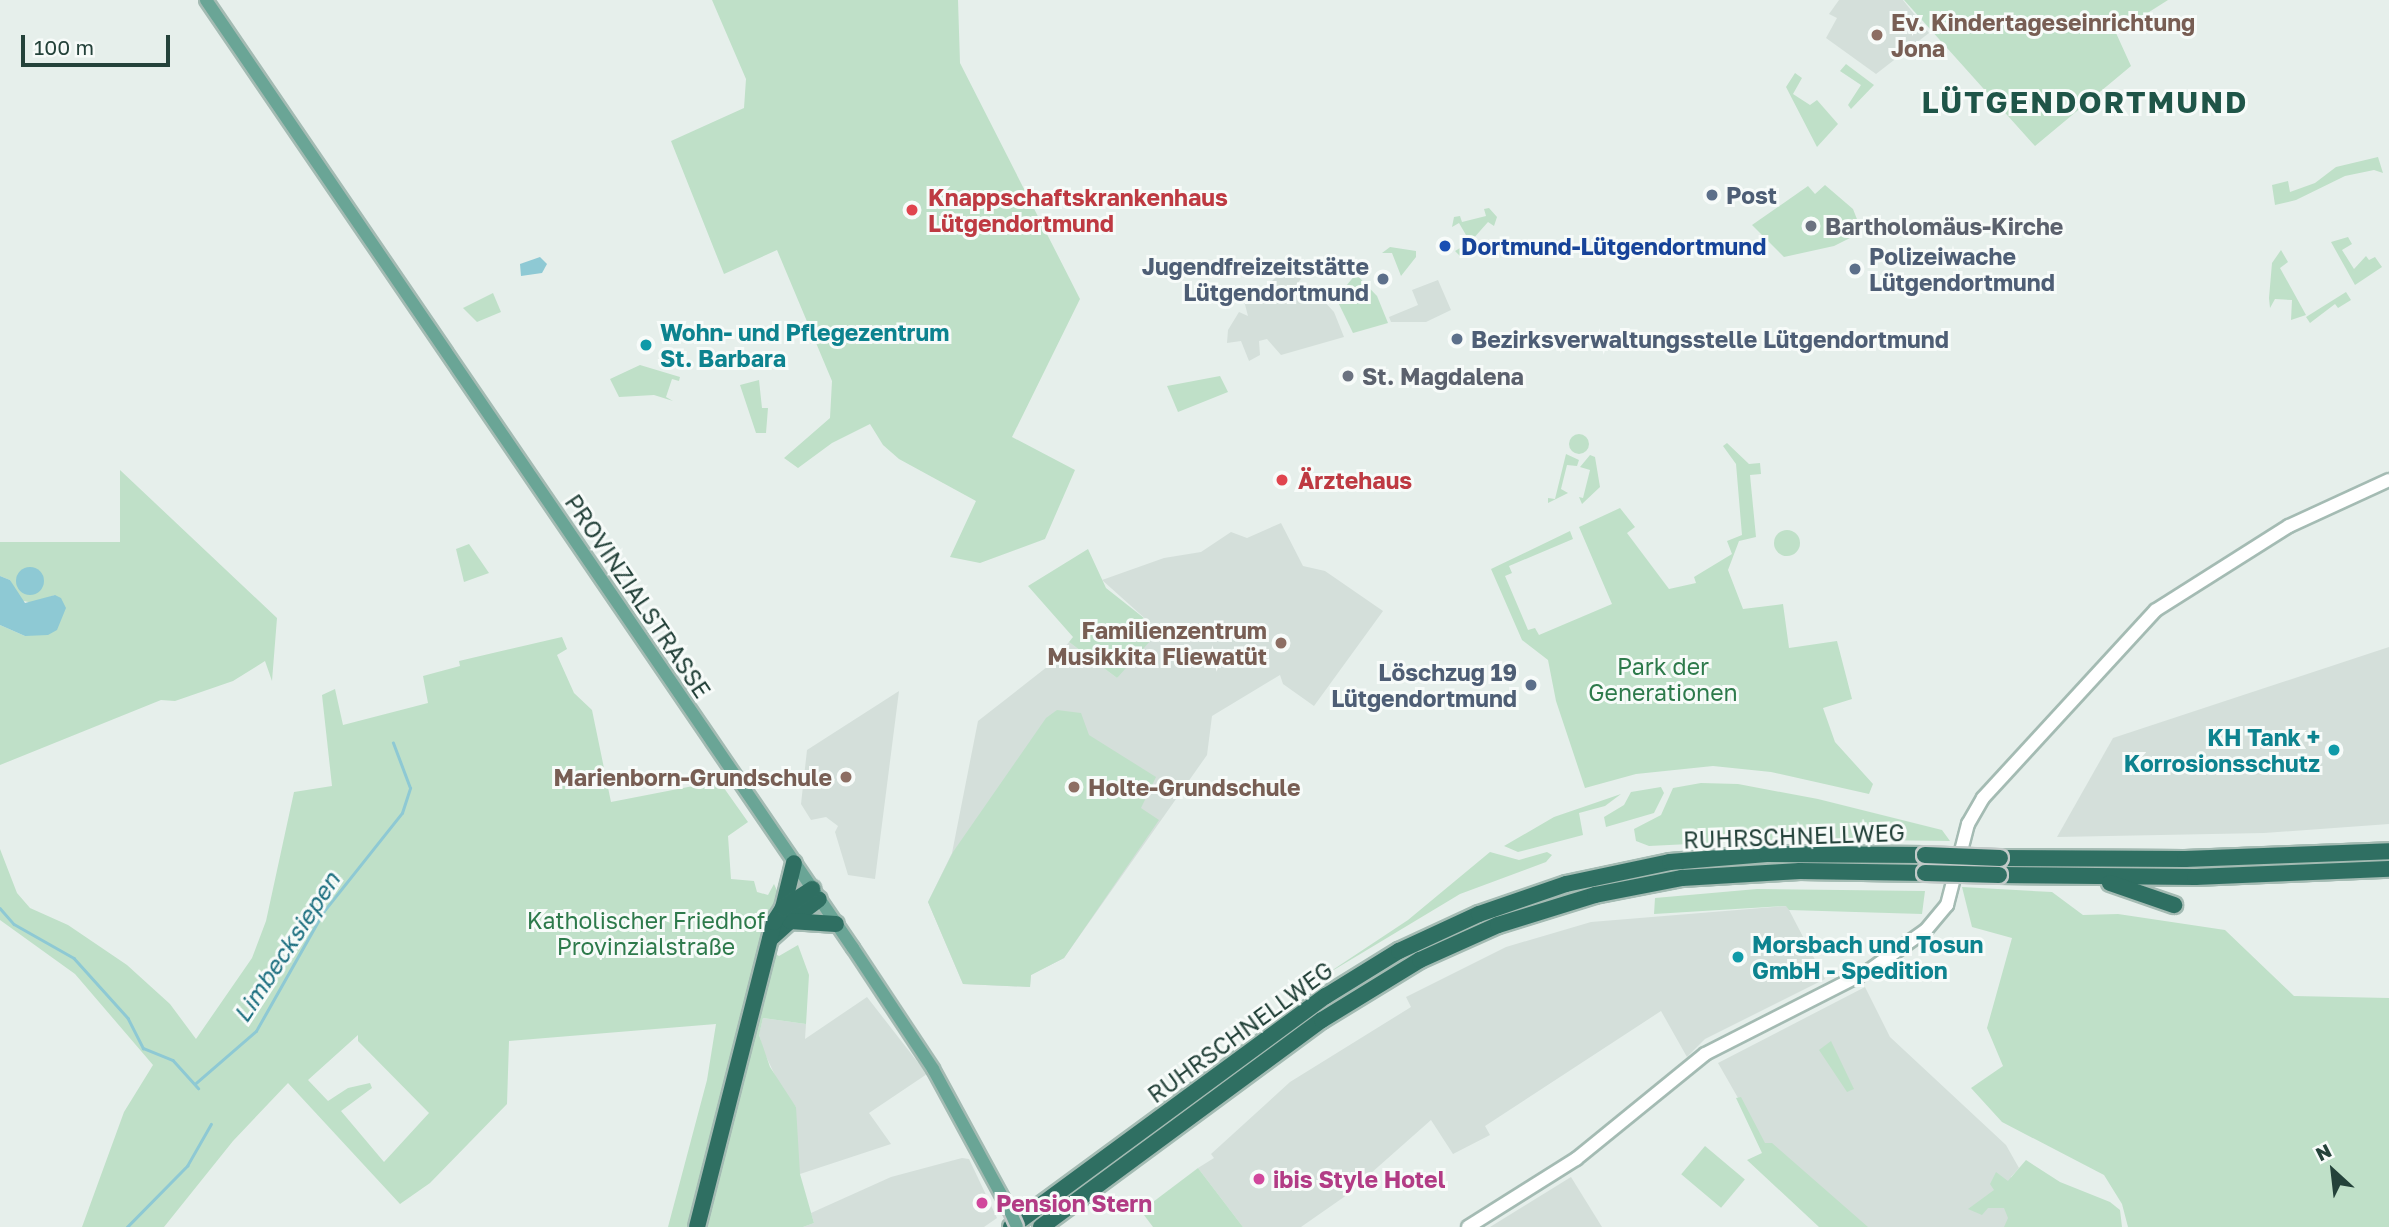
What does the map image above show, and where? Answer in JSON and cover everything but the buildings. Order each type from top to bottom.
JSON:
[{"type":"highway","name":"RUHRSCHNELLWEG","points":[[1011,1219],[1326,996],[1399,951],[1490,909],[1592,877],[1679,861],[1802,853],[2185,859],[2389,851]]},
{"type":"highway","points":[[786,914],[794,863]]},
{"type":"highway","name":"RUHRSCHNELLWEG","points":[[1041,1227],[1333,1012],[1420,960],[1498,925],[1595,895],[1682,878],[1790,871],[2070,877],[2389,869]]},
{"type":"highway","points":[[2070,877],[2119,885],[2174,905]]},
{"type":"highway","points":[[697,1227],[770,939],[786,914],[816,894]]},
{"type":"highway","points":[[786,914],[836,924]]},
{"type":"main road","name":"PROVINZIALSTRASSE","points":[[206,0],[933,1069],[1017,1227]]},
{"type":"main road","points":[[1468,1227],[1576,1159],[1705,1054],[1870,970],[1926,930],[1947,905],[1968,824],[1983,798],[2156,610],[2288,526],[2389,480]]},
{"type":"shaded area","name":"Ev. Kindertageseinrichtung Jona","points":[[1839,0],[1903,0],[1929,33],[1876,74],[1826,38],[1837,18],[1829,14]]},
{"type":"shaded area","points":[[1288,265],[1301,279],[1296,285],[1316,304],[1322,299],[1334,312],[1344,337],[1281,355],[1267,339],[1259,341],[1260,355],[1249,361],[1241,341],[1227,343],[1228,330],[1239,312],[1248,316],[1243,297],[1268,285]]},
{"type":"shaded area","points":[[1438,280],[1451,310],[1426,322],[1391,322],[1389,317],[1418,305],[1412,290]]},
{"type":"shaded area","name":"Holte-Grundschule","points":[[1281,523],[1303,566],[1325,571],[1383,611],[1314,706],[1283,684],[1280,675],[1212,716],[1207,755],[1064,958],[1031,975],[1030,987],[963,984],[928,902],[952,853],[978,721],[1052,663],[1069,642],[1117,678],[1149,622],[1102,580],[1164,558],[1201,552],[1231,532],[1247,538]]},
{"type":"shaded area","points":[[2389,647],[2389,824],[2264,833],[2057,837],[2113,738]]},
{"type":"shaded area","name":"Marienborn-Grundschule","points":[[899,691],[875,879],[848,875],[835,832],[838,826],[826,817],[811,820],[801,804],[807,750]]},
{"type":"shaded area","points":[[1787,906],[1825,979],[1705,1039],[1687,1057],[1661,1011],[1485,1126],[1490,1135],[1453,1154],[1431,1120],[1344,1197],[1301,1227],[1243,1227],[1198,1168],[1214,1158],[1211,1154],[1290,1082],[1411,1007],[1406,997],[1506,947],[1591,922]]},
{"type":"shaded area","points":[[1865,987],[1890,1037],[2006,1145],[2019,1168],[2011,1177],[2018,1227],[1862,1227],[1769,1152],[1718,1063]]},
{"type":"shaded area","points":[[867,997],[927,1074],[869,1113],[891,1144],[800,1174],[783,1174],[796,1107],[781,1088],[763,1050],[759,1034],[763,1018],[806,1024],[805,1039]]},
{"type":"shaded area","points":[[962,1158],[969,1159],[997,1218],[984,1227],[803,1227],[814,1223],[811,1213],[891,1177]]},
{"type":"shaded area","points":[[1571,1177],[1602,1227],[1490,1227]]},
{"type":"green space","name":"Knappschaftskrankenhaus Lütgendortmund","points":[[712,0],[958,0],[960,63],[1080,299],[1012,437],[1075,470],[1045,539],[980,563],[950,557],[976,501],[899,459],[883,445],[870,424],[832,443],[798,468],[784,458],[830,418],[832,381],[777,250],[724,274],[671,141],[744,108],[746,79]]},
{"type":"green space","points":[[1904,0],[2168,0],[2116,33],[2131,66],[2035,146]]},
{"type":"green space","points":[[1846,64],[1874,85],[1851,109],[1848,105],[1861,85],[1840,71]]},
{"type":"green space","points":[[1795,73],[1802,78],[1793,94],[1810,105],[1817,100],[1838,124],[1817,147],[1786,87]]},
{"type":"green space","points":[[2378,157],[2383,173],[2374,170],[2345,176],[2296,200],[2275,205],[2272,185],[2288,181],[2290,192],[2315,183],[2336,167]]},
{"type":"green space","points":[[1825,185],[1853,209],[1862,232],[1834,246],[1784,257],[1752,225],[1808,186],[1815,194]]},
{"type":"green space","points":[[1489,208],[1497,217],[1494,226],[1488,222],[1472,240],[1479,247],[1469,258],[1461,257],[1455,251],[1470,242],[1459,223],[1452,227],[1454,217],[1460,216],[1462,222],[1486,216],[1484,209]]},
{"type":"green space","points":[[2348,237],[2352,244],[2342,250],[2354,269],[2366,256],[2369,260],[2375,257],[2382,267],[2355,285],[2331,242]]},
{"type":"green space","points":[[1390,247],[1416,251],[1416,257],[1401,276],[1392,253],[1382,253]]},
{"type":"green space","points":[[2281,250],[2288,262],[2280,268],[2306,315],[2291,320],[2292,300],[2275,299],[2270,308],[2272,263]]},
{"type":"green space","points":[[1356,274],[1377,296],[1388,323],[1353,333],[1336,298]]},
{"type":"green space","points":[[2346,292],[2351,300],[2338,308],[2335,304],[2310,323],[2306,317]]},
{"type":"green space","points":[[493,293],[501,312],[477,322],[463,308]]},
{"type":"green space","points":[[640,365],[680,377],[679,381],[672,379],[666,397],[673,401],[654,395],[619,397],[610,379]]},
{"type":"green space","points":[[1220,376],[1228,392],[1178,412],[1167,386]]},
{"type":"green space","points":[[759,380],[762,408],[768,408],[766,433],[756,433],[740,385]]},
{"type":"green space","points":[[1579,434],[1586,437],[1589,444],[1586,451],[1579,454],[1572,451],[1569,444],[1572,437]]},
{"type":"green space","name":"Park der Generationen","points":[[1727,443],[1749,464],[1760,463],[1761,474],[1750,475],[1756,537],[1739,541],[1728,570],[1743,609],[1783,604],[1789,648],[1837,641],[1852,699],[1823,708],[1835,742],[1873,784],[1869,794],[1771,772],[1713,766],[1636,774],[1585,788],[1556,701],[1548,660],[1522,640],[1491,569],[1570,531],[1573,539],[1509,566],[1512,573],[1505,576],[1528,630],[1535,628],[1539,635],[1612,604],[1579,527],[1620,508],[1635,527],[1627,533],[1669,589],[1696,583],[1694,577],[1732,554],[1727,541],[1742,535],[1736,464],[1723,446]]},
{"type":"green space","points":[[1566,454],[1579,460],[1577,466],[1567,465],[1561,489],[1568,493],[1548,503],[1548,498],[1555,499]]},
{"type":"green space","points":[[1590,455],[1595,457],[1600,487],[1582,504],[1579,497],[1583,498],[1590,470],[1580,467]]},
{"type":"green space","points":[[120,470],[277,618],[272,681],[265,661],[233,681],[175,701],[161,700],[0,765],[0,625],[25,636],[55,595],[33,603],[19,600],[10,580],[0,576],[0,542],[120,542]]},
{"type":"green space","points":[[1787,530],[1796,534],[1800,543],[1796,552],[1787,556],[1778,552],[1774,543],[1778,534]]},
{"type":"green space","points":[[469,544],[489,573],[464,582],[456,549]]},
{"type":"green space","points":[[1088,549],[1106,588],[1149,622],[1152,630],[1152,639],[1117,678],[1069,642],[1073,637],[1028,586]]},
{"type":"green space","name":"Katholischer Friedhof Provinzialstraße","points":[[562,637],[567,649],[557,655],[574,693],[592,710],[611,802],[719,781],[748,822],[728,836],[731,879],[754,881],[757,892],[768,895],[774,884],[779,895],[758,945],[779,956],[798,945],[809,975],[806,1024],[763,1018],[759,1035],[770,1067],[796,1107],[800,1174],[814,1223],[803,1227],[668,1227],[707,1080],[716,1024],[509,1041],[507,1104],[430,1183],[400,1204],[288,1083],[233,1141],[164,1227],[82,1227],[124,1112],[153,1065],[75,974],[0,920],[0,849],[17,893],[30,908],[68,925],[127,965],[170,1004],[196,1039],[252,958],[266,921],[294,792],[332,786],[322,695],[335,689],[343,725],[428,703],[423,676],[460,666],[459,661]],"holes":[[[358,1035],[358,1041],[429,1113],[384,1162],[341,1111],[372,1088],[370,1083],[348,1088],[328,1101],[308,1080]]]},
{"type":"green space","points":[[1057,710],[1081,713],[1089,735],[1156,777],[1141,808],[1159,820],[1064,958],[1031,975],[1030,987],[963,984],[928,902],[953,852],[1046,718]]},
{"type":"green space","points":[[1701,783],[1738,784],[1818,799],[1942,830],[1950,841],[1791,839],[1649,846],[1636,841],[1634,829],[1661,815],[1673,788]]},
{"type":"green space","points":[[1661,787],[1664,793],[1654,813],[1606,827],[1604,817],[1624,805],[1631,792]]},
{"type":"green space","points":[[1621,794],[1605,806],[1579,813],[1583,835],[1518,852],[1504,846],[1554,817]]},
{"type":"green space","points":[[1490,852],[1519,860],[1547,852],[1552,855],[1546,862],[1460,894],[1322,977],[1408,920]]},
{"type":"green space","points":[[1962,887],[2052,892],[2083,915],[2118,914],[2225,930],[2294,996],[2389,998],[2389,1227],[2128,1227],[2122,1204],[2104,1175],[2002,1122],[1971,1088],[2003,1066],[1987,1028],[2012,938],[1972,927]]},
{"type":"green space","points":[[1757,889],[1925,891],[1922,914],[1789,910],[1786,906],[1654,914],[1655,898]]},
{"type":"green space","points":[[1831,1041],[1854,1089],[1847,1092],[1819,1050]]},
{"type":"green space","points":[[1741,1097],[1765,1143],[1772,1143],[1868,1227],[1819,1227],[1747,1160],[1762,1153],[1736,1098]]},
{"type":"green space","points":[[1705,1146],[1745,1179],[1721,1208],[1681,1174]]},
{"type":"green space","points":[[2026,1160],[2060,1182],[2110,1202],[2120,1210],[2122,1227],[2004,1227],[2008,1218],[2004,1208],[1988,1208],[1982,1215],[1968,1209],[1994,1190],[1990,1184],[1996,1172],[2008,1181]]},
{"type":"green space","points":[[1198,1168],[1243,1227],[1153,1227],[1141,1211]]},
{"type":"water","points":[[540,257],[547,264],[542,273],[521,276],[520,264]]},
{"type":"water","points":[[30,567],[40,571],[44,581],[40,591],[30,595],[20,591],[16,581],[20,571]]},
{"type":"water","points":[[0,576],[10,580],[25,603],[55,595],[61,598],[66,608],[57,630],[48,635],[25,636],[0,625]]},
{"type":"waterway","name":"Limbecksiepen","points":[[196,1083],[256,1031],[324,911],[402,813],[410,788],[393,743]]},
{"type":"waterway","points":[[0,908],[14,924],[74,958],[128,1018],[143,1048],[173,1060],[198,1088]]},
{"type":"waterway","points":[[127,1227],[187,1166],[211,1124]]},
{"type":"place","name":"Ev. Kindertageseinrichtung Jona","points":[[1877,35]]},
{"type":"place","name":"Post","points":[[1712,195]]},
{"type":"place","name":"Knappschaftskrankenhaus Lütgendortmund","points":[[912,210]]},
{"type":"place","name":"Bartholomäus-Kirche","points":[[1811,226]]},
{"type":"place","name":"Dortmund-Lütgendortmund","points":[[1445,246]]},
{"type":"place","name":"Polizeiwache Lütgendortmund","points":[[1855,269]]},
{"type":"place","name":"Jugendfreizeitstätte Lütgendortmund","points":[[1383,279]]},
{"type":"place","name":"Bezirksverwaltungsstelle Lütgendortmund","points":[[1457,339]]},
{"type":"place","name":"Wohn- und Pflegezentrum St. Barbara","points":[[646,345]]},
{"type":"place","name":"St. Magdalena","points":[[1348,376]]},
{"type":"place","name":"Ärztehaus","points":[[1282,480]]},
{"type":"place","name":"Familienzentrum Musikkita Fliewatüt","points":[[1281,643]]},
{"type":"place","name":"Löschzug 19 Lütgendortmund","points":[[1531,685]]},
{"type":"place","name":"KH Tank + Korrosionsschutz","points":[[2334,750]]},
{"type":"place","name":"Marienborn-Grundschule","points":[[846,777]]},
{"type":"place","name":"Holte-Grundschule","points":[[1074,787]]},
{"type":"place","name":"Morsbach und Tosun GmbH - Spedition","points":[[1738,957]]},
{"type":"place","name":"ibis Style Hotel","points":[[1259,1179]]},
{"type":"place","name":"Pension Stern","points":[[982,1203]]},
{"type":"district","name":"LÜTGENDORTMUND","points":[[2085,102]]}]
